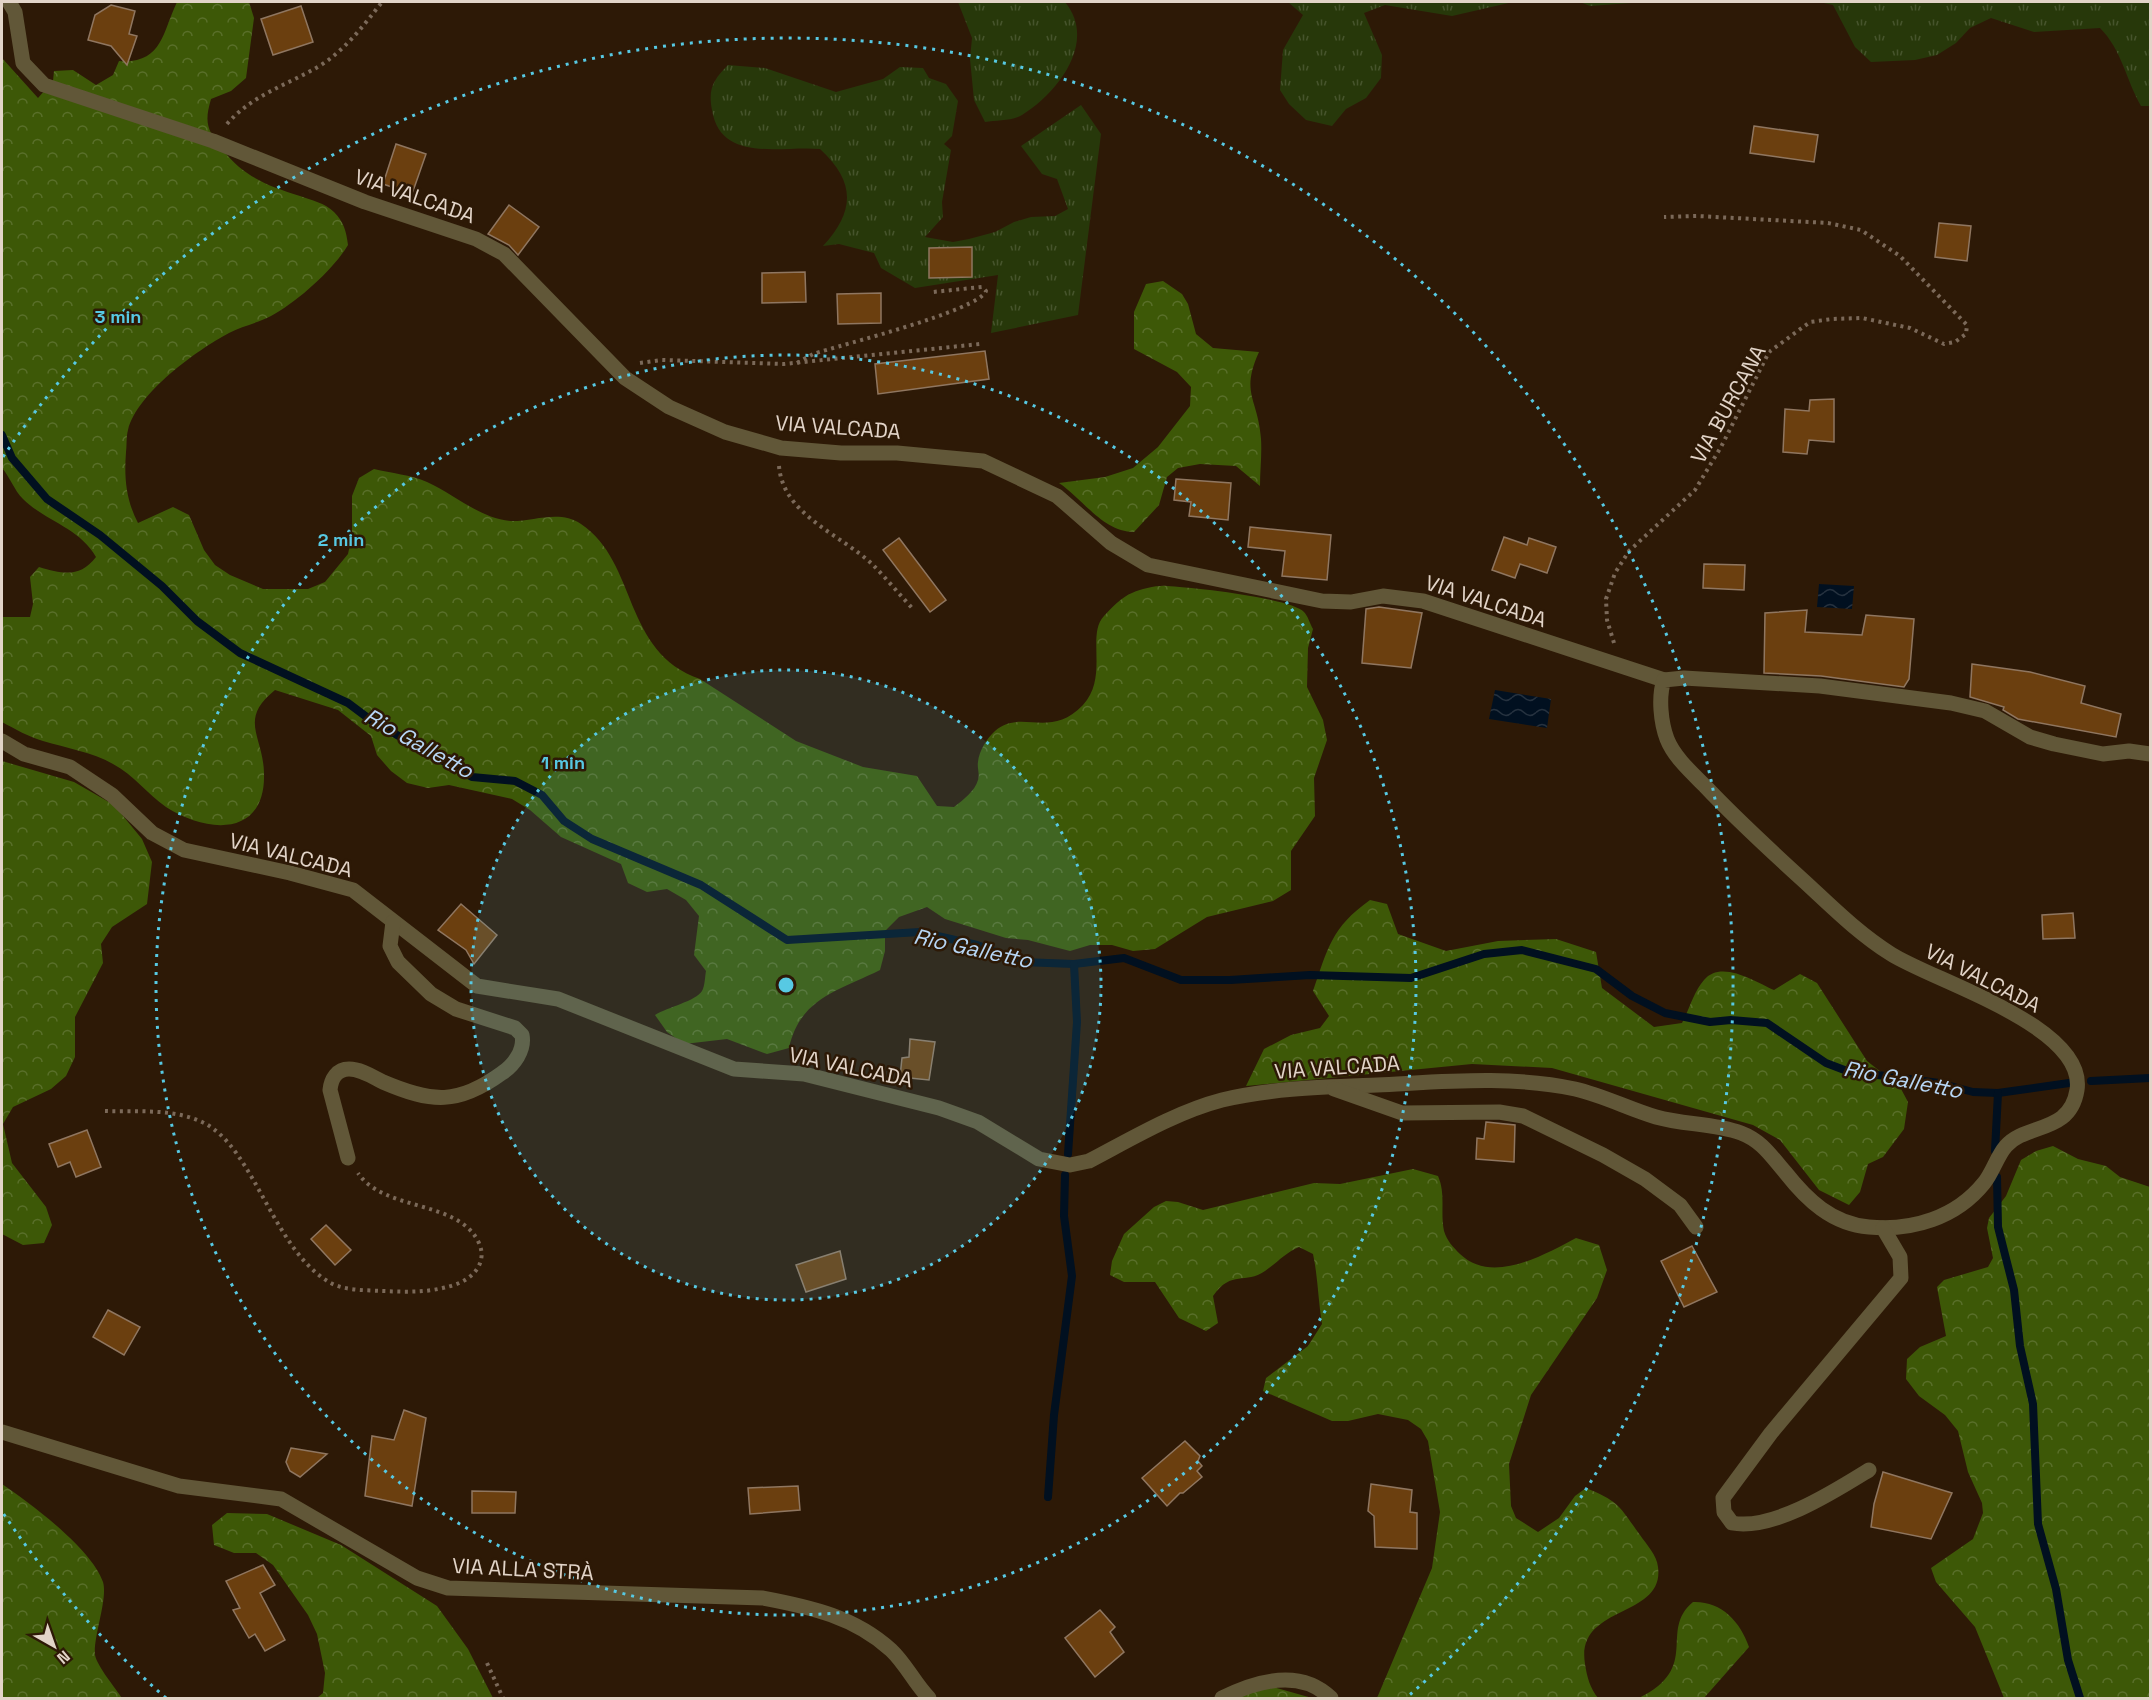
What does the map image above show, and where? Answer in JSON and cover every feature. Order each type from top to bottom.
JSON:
[{"type":"street","name":"VIA VALCADA","points":[[9,2],[15,12],[23,63],[44,85],[213,141],[365,202],[476,239],[504,254],[625,378],[669,407],[725,432],[781,448],[841,453],[897,453],[983,461],[1057,496],[1111,543],[1148,565],[1322,601],[1351,602],[1383,596],[1423,601],[1624,669],[1664,680],[1684,678],[1820,686],[1951,703],[1984,711],[2030,737],[2054,744],[2103,754],[2129,751],[2151,754]]},
{"type":"street","name":"VIA VALCADA","points":[[2,741],[24,754],[70,767],[112,795],[152,833],[184,850],[290,873],[353,890],[477,986],[558,999],[734,1069],[804,1074],[939,1108],[978,1122],[1040,1159],[1070,1165],[1089,1161],[1208,1105],[1269,1092],[1328,1087],[1505,1081],[1576,1089],[1661,1118],[1712,1125],[1742,1133],[1762,1144],[1820,1209],[1839,1221],[1883,1228],[1935,1221],[1974,1195],[1988,1179],[2005,1146],[2023,1136],[2045,1129],[2069,1110],[2077,1094],[2076,1073],[2056,1044],[2029,1023],[1976,994],[1933,978],[1892,955],[1865,936],[1729,812],[1694,775],[1667,739],[1661,702],[1664,680]]},
{"type":"street","points":[[348,1158],[330,1090],[330,1083],[339,1072],[352,1069],[414,1095],[455,1098],[485,1086],[510,1068],[522,1047],[522,1035],[515,1028],[456,1009],[431,994],[406,972],[390,946],[393,922]]},
{"type":"street","points":[[1328,1087],[1402,1113],[1499,1112],[1523,1116],[1603,1155],[1645,1179],[1680,1205],[1696,1227]]},
{"type":"street","points":[[1869,1470],[1830,1493],[1773,1518],[1745,1526],[1732,1523],[1724,1512],[1723,1498],[1771,1433],[1901,1278],[1900,1257],[1883,1228]]},
{"type":"street","name":"VIA ALLA STRÀ","points":[[2,1432],[179,1486],[281,1499],[316,1517],[417,1578],[448,1588],[763,1598],[812,1607],[858,1625],[893,1652],[929,1698]]},
{"type":"street","points":[[1222,1698],[1242,1688],[1287,1680],[1303,1680],[1331,1698]]},
{"type":"path","points":[[213,141],[238,110],[265,92],[310,71],[337,53],[382,2]]},
{"type":"path","name":"VIA BURCANA","points":[[1624,669],[1607,620],[1606,599],[1615,573],[1629,551],[1695,490],[1721,447],[1769,352],[1810,322],[1821,320],[1870,320],[1910,328],[1944,344],[1955,342],[1966,334],[1967,325],[1900,256],[1861,230],[1828,223],[1697,216],[1664,217]]},
{"type":"path","points":[[796,363],[813,354],[941,315],[976,300],[986,291],[982,287],[969,286],[933,292]]},
{"type":"path","points":[[625,378],[638,363],[662,360],[698,363],[796,363],[980,344]]},
{"type":"path","points":[[781,448],[778,468],[783,488],[793,503],[872,563],[913,609]]},
{"type":"path","points":[[105,1111],[178,1114],[205,1123],[224,1138],[240,1159],[270,1214],[306,1263],[330,1283],[353,1289],[429,1293],[470,1279],[480,1266],[482,1256],[479,1242],[463,1221],[392,1197],[362,1179],[348,1158]]},
{"type":"path","points":[[487,1663],[503,1698]]},
{"type":"green space","points":[[177,2],[249,2],[254,18],[246,78],[231,91],[211,99],[208,114],[210,131],[231,159],[248,174],[330,209],[342,223],[348,245],[324,275],[292,303],[271,316],[234,331],[201,350],[170,374],[143,402],[128,430],[125,462],[128,497],[138,523],[173,507],[189,515],[204,550],[215,565],[230,575],[263,589],[308,589],[325,582],[348,554],[352,535],[352,496],[359,478],[374,469],[427,482],[477,511],[499,519],[519,521],[564,517],[573,520],[599,540],[613,560],[643,628],[657,649],[675,666],[700,679],[796,741],[863,767],[917,776],[937,806],[954,807],[971,792],[979,778],[980,754],[986,741],[995,731],[1015,722],[1059,721],[1083,705],[1091,694],[1095,682],[1099,624],[1110,610],[1128,595],[1140,590],[1163,586],[1239,594],[1280,602],[1304,612],[1313,629],[1308,648],[1307,687],[1323,720],[1327,740],[1314,778],[1315,816],[1291,851],[1291,890],[1273,901],[1207,917],[1155,949],[1133,951],[1112,945],[1090,945],[1070,951],[1028,940],[1006,938],[945,919],[927,907],[899,917],[885,931],[885,951],[880,970],[823,998],[812,1007],[794,1031],[789,1048],[767,1054],[727,1039],[684,1044],[667,1032],[655,1015],[694,998],[699,995],[704,986],[706,971],[694,955],[699,916],[686,900],[667,889],[647,892],[628,883],[621,864],[561,837],[530,810],[512,799],[449,785],[428,788],[407,783],[391,771],[377,755],[371,736],[338,710],[275,690],[264,701],[255,719],[263,760],[262,794],[255,809],[245,819],[232,824],[216,825],[182,816],[166,807],[121,768],[105,760],[38,739],[2,722],[2,617],[30,617],[33,604],[30,577],[39,567],[63,572],[77,571],[90,564],[96,557],[81,539],[23,499],[2,468],[2,58],[38,98],[53,81],[54,71],[73,70],[96,85],[113,75],[119,61],[144,58],[152,52],[163,36]]},
{"type":"green space","points":[[958,2],[1065,2],[1074,17],[1077,33],[1075,50],[1069,65],[1048,94],[1022,115],[985,122],[974,100],[970,59],[972,38]]},
{"type":"green space","points":[[1288,2],[1513,2],[1452,16],[1385,5],[1364,13],[1382,55],[1381,78],[1366,98],[1346,109],[1332,126],[1306,120],[1289,104],[1280,90],[1283,50],[1303,15]]},
{"type":"green space","points":[[1580,2],[1645,2],[1590,6]]},
{"type":"green space","points":[[1819,2],[2150,2],[2150,106],[2141,106],[2119,55],[2100,28],[2034,32],[1991,18],[1970,28],[1956,43],[1937,55],[1915,60],[1871,62],[1855,47],[1833,5]]},
{"type":"green space","points":[[728,65],[765,68],[836,92],[883,79],[900,67],[923,68],[929,78],[946,84],[958,101],[952,136],[944,144],[951,150],[942,202],[943,217],[925,237],[953,242],[995,232],[1014,222],[1031,217],[1055,216],[1068,209],[1057,179],[1042,174],[1021,146],[1081,105],[1101,134],[1078,315],[991,333],[998,275],[915,288],[881,268],[874,253],[839,244],[823,246],[834,233],[846,209],[845,185],[840,173],[820,149],[755,148],[740,145],[727,138],[718,127],[712,110],[711,90],[715,80]]},
{"type":"green space","points":[[1163,281],[1182,294],[1188,304],[1196,334],[1213,348],[1259,352],[1250,387],[1261,439],[1260,486],[1236,466],[1200,464],[1178,468],[1167,477],[1159,505],[1134,532],[1123,531],[1103,521],[1059,483],[1105,477],[1133,468],[1158,447],[1190,406],[1191,387],[1177,372],[1134,349],[1134,312],[1146,284]]},
{"type":"green space","points":[[2,761],[74,782],[114,805],[142,839],[152,862],[147,904],[112,927],[101,944],[103,963],[75,1017],[75,1057],[66,1076],[51,1089],[13,1107],[3,1124],[12,1163],[46,1207],[52,1225],[44,1243],[23,1245],[2,1234]]},
{"type":"green space","points":[[1370,900],[1387,904],[1398,934],[1446,951],[1498,941],[1556,939],[1596,952],[1602,988],[1654,1027],[1682,1023],[1697,990],[1711,974],[1729,972],[1739,974],[1774,990],[1800,974],[1817,983],[1867,1061],[1900,1087],[1908,1102],[1904,1129],[1883,1157],[1868,1164],[1860,1192],[1849,1205],[1819,1190],[1780,1140],[1753,1125],[1552,1068],[1472,1064],[1246,1086],[1264,1049],[1291,1035],[1320,1028],[1329,1016],[1313,991],[1327,951],[1347,920]]},
{"type":"green space","points":[[2053,1146],[2078,1159],[2106,1166],[2120,1177],[2150,1187],[2150,1698],[2004,1698],[1975,1627],[1936,1582],[1931,1568],[1973,1539],[1983,1513],[1982,1503],[1968,1472],[1958,1431],[1945,1415],[1919,1396],[1906,1379],[1907,1359],[1920,1347],[1946,1336],[1937,1287],[1944,1280],[1988,1267],[1993,1258],[1987,1228],[1989,1218],[2006,1196],[2021,1160],[2036,1151]]},
{"type":"green space","points":[[1413,1169],[1438,1176],[1442,1190],[1445,1235],[1460,1254],[1473,1263],[1487,1267],[1518,1264],[1534,1259],[1576,1238],[1599,1245],[1607,1270],[1597,1298],[1531,1395],[1509,1464],[1511,1506],[1516,1518],[1538,1532],[1559,1518],[1575,1496],[1586,1488],[1606,1497],[1618,1506],[1656,1558],[1658,1567],[1656,1584],[1648,1596],[1593,1631],[1586,1645],[1587,1673],[1598,1698],[1377,1698],[1432,1568],[1440,1512],[1428,1441],[1421,1429],[1408,1420],[1378,1414],[1348,1421],[1332,1421],[1263,1391],[1266,1378],[1308,1346],[1322,1324],[1313,1254],[1299,1247],[1258,1275],[1226,1283],[1213,1296],[1218,1323],[1206,1331],[1179,1318],[1155,1282],[1124,1282],[1110,1275],[1112,1261],[1124,1234],[1154,1207],[1166,1201],[1178,1202],[1203,1210],[1314,1183],[1340,1184]]},
{"type":"green space","points":[[2,1484],[59,1528],[87,1555],[97,1569],[103,1582],[104,1598],[95,1655],[96,1660],[122,1698],[2,1698]]},
{"type":"green space","points":[[227,1513],[267,1514],[341,1545],[437,1606],[468,1649],[493,1698],[317,1698],[323,1693],[325,1673],[317,1634],[308,1615],[273,1565],[256,1553],[234,1553],[214,1545],[212,1525]]},
{"type":"green space","points":[[1693,1602],[1712,1605],[1728,1614],[1735,1621],[1749,1647],[1704,1698],[1639,1698],[1658,1686],[1669,1674],[1675,1662],[1679,1625],[1683,1613]]},
{"type":"green space","points":[[1273,1687],[1312,1698],[1229,1698]]},
{"type":"water","points":[[1819,584],[1854,586],[1852,609],[1817,607]]},
{"type":"water","points":[[1495,690],[1551,699],[1547,728],[1489,719]]},
{"type":"building","points":[[111,5],[135,11],[129,34],[137,36],[127,65],[111,46],[88,40],[95,15]]},
{"type":"building","points":[[301,6],[313,42],[273,55],[261,19]]},
{"type":"building","points":[[1754,126],[1818,135],[1814,162],[1750,153]]},
{"type":"building","points":[[396,144],[426,154],[412,194],[383,184]]},
{"type":"building","points":[[509,205],[539,227],[518,255],[509,245],[488,234]]},
{"type":"building","points":[[1939,223],[1971,226],[1967,261],[1935,257]]},
{"type":"building","points":[[972,247],[972,277],[929,278],[929,248]]},
{"type":"building","points":[[805,272],[806,302],[762,303],[762,273]]},
{"type":"building","points":[[881,293],[881,323],[838,324],[837,294]]},
{"type":"building","points":[[985,351],[989,379],[878,394],[875,364]]},
{"type":"building","points":[[1834,399],[1834,442],[1809,440],[1807,454],[1783,452],[1785,409],[1809,411],[1810,400]]},
{"type":"building","points":[[1176,479],[1231,483],[1228,520],[1189,516],[1191,502],[1174,500]]},
{"type":"building","points":[[1250,527],[1331,535],[1327,580],[1282,576],[1285,551],[1248,547]]},
{"type":"building","points":[[1504,537],[1527,545],[1529,538],[1556,547],[1547,573],[1520,564],[1515,578],[1492,570]]},
{"type":"building","points":[[899,538],[946,600],[930,612],[883,550]]},
{"type":"building","points":[[1704,564],[1745,565],[1744,590],[1703,588]]},
{"type":"building","points":[[1379,607],[1422,613],[1411,668],[1362,663],[1366,609]]},
{"type":"building","points":[[1807,610],[1805,632],[1862,635],[1866,615],[1914,619],[1909,679],[1904,687],[1821,676],[1764,673],[1765,613]]},
{"type":"building","points":[[1972,664],[2030,672],[2085,686],[2081,703],[2121,714],[2116,737],[2018,719],[2003,710],[2004,707],[1970,697]]},
{"type":"building","points":[[461,904],[497,935],[474,964],[466,950],[438,930]]},
{"type":"building","points":[[2073,913],[2075,938],[2043,939],[2042,915]]},
{"type":"building","points":[[910,1039],[935,1042],[929,1080],[900,1077],[902,1058],[909,1057]]},
{"type":"building","points":[[1486,1122],[1515,1125],[1514,1162],[1476,1159],[1477,1138],[1484,1139]]},
{"type":"building","points":[[87,1130],[101,1167],[76,1177],[70,1162],[58,1167],[49,1144]]},
{"type":"building","points":[[326,1225],[351,1250],[335,1265],[311,1239]]},
{"type":"building","points":[[1692,1246],[1717,1292],[1684,1307],[1661,1261]]},
{"type":"building","points":[[840,1251],[846,1279],[806,1292],[796,1265]]},
{"type":"building","points":[[108,1310],[140,1327],[124,1355],[93,1337]]},
{"type":"building","points":[[404,1410],[426,1418],[412,1506],[365,1496],[372,1436],[394,1440]]},
{"type":"building","points":[[1185,1441],[1200,1456],[1198,1461],[1202,1466],[1197,1471],[1202,1477],[1167,1506],[1142,1478]]},
{"type":"building","points":[[291,1448],[327,1454],[300,1477],[290,1471],[286,1462]]},
{"type":"building","points":[[1883,1472],[1952,1493],[1931,1539],[1871,1527],[1874,1504]]},
{"type":"building","points":[[1371,1484],[1412,1490],[1410,1512],[1417,1513],[1417,1549],[1375,1547],[1374,1516],[1368,1511]]},
{"type":"building","points":[[798,1486],[800,1510],[750,1514],[748,1488]]},
{"type":"building","points":[[472,1491],[516,1492],[515,1513],[472,1513]]},
{"type":"building","points":[[263,1565],[275,1585],[260,1593],[285,1640],[265,1651],[255,1634],[249,1638],[233,1610],[240,1608],[226,1581]]},
{"type":"building","points":[[1100,1610],[1115,1627],[1110,1632],[1124,1652],[1095,1677],[1065,1638]]},
{"type":"waterway","name":"Rio Galletto","points":[[2,435],[12,458],[47,499],[100,535],[162,586],[197,621],[240,653],[348,703],[372,721],[472,777],[515,781],[542,795],[564,821],[592,839],[701,885],[787,940],[920,932],[977,945],[1022,962],[1074,964],[1124,958],[1181,980],[1230,980],[1310,975],[1411,978],[1484,954],[1522,950],[1596,969],[1632,996],[1665,1013],[1710,1022],[1731,1020],[1767,1023],[1826,1063],[1847,1071],[1939,1083],[1973,1092],[1998,1093],[2069,1083]]},
{"type":"waterway","points":[[1068,1154],[1077,1022],[1074,964]]},
{"type":"waterway","name":"Rio Galletto","points":[[2091,1081],[2150,1078]]},
{"type":"waterway","points":[[1995,1151],[1998,1093]]},
{"type":"waterway","points":[[1048,1497],[1054,1415],[1072,1276],[1064,1216],[1065,1175]]},
{"type":"waterway","points":[[1997,1177],[1998,1227],[2014,1290],[2020,1346],[2033,1404],[2038,1524],[2056,1589],[2068,1660],[2080,1698]]}]
